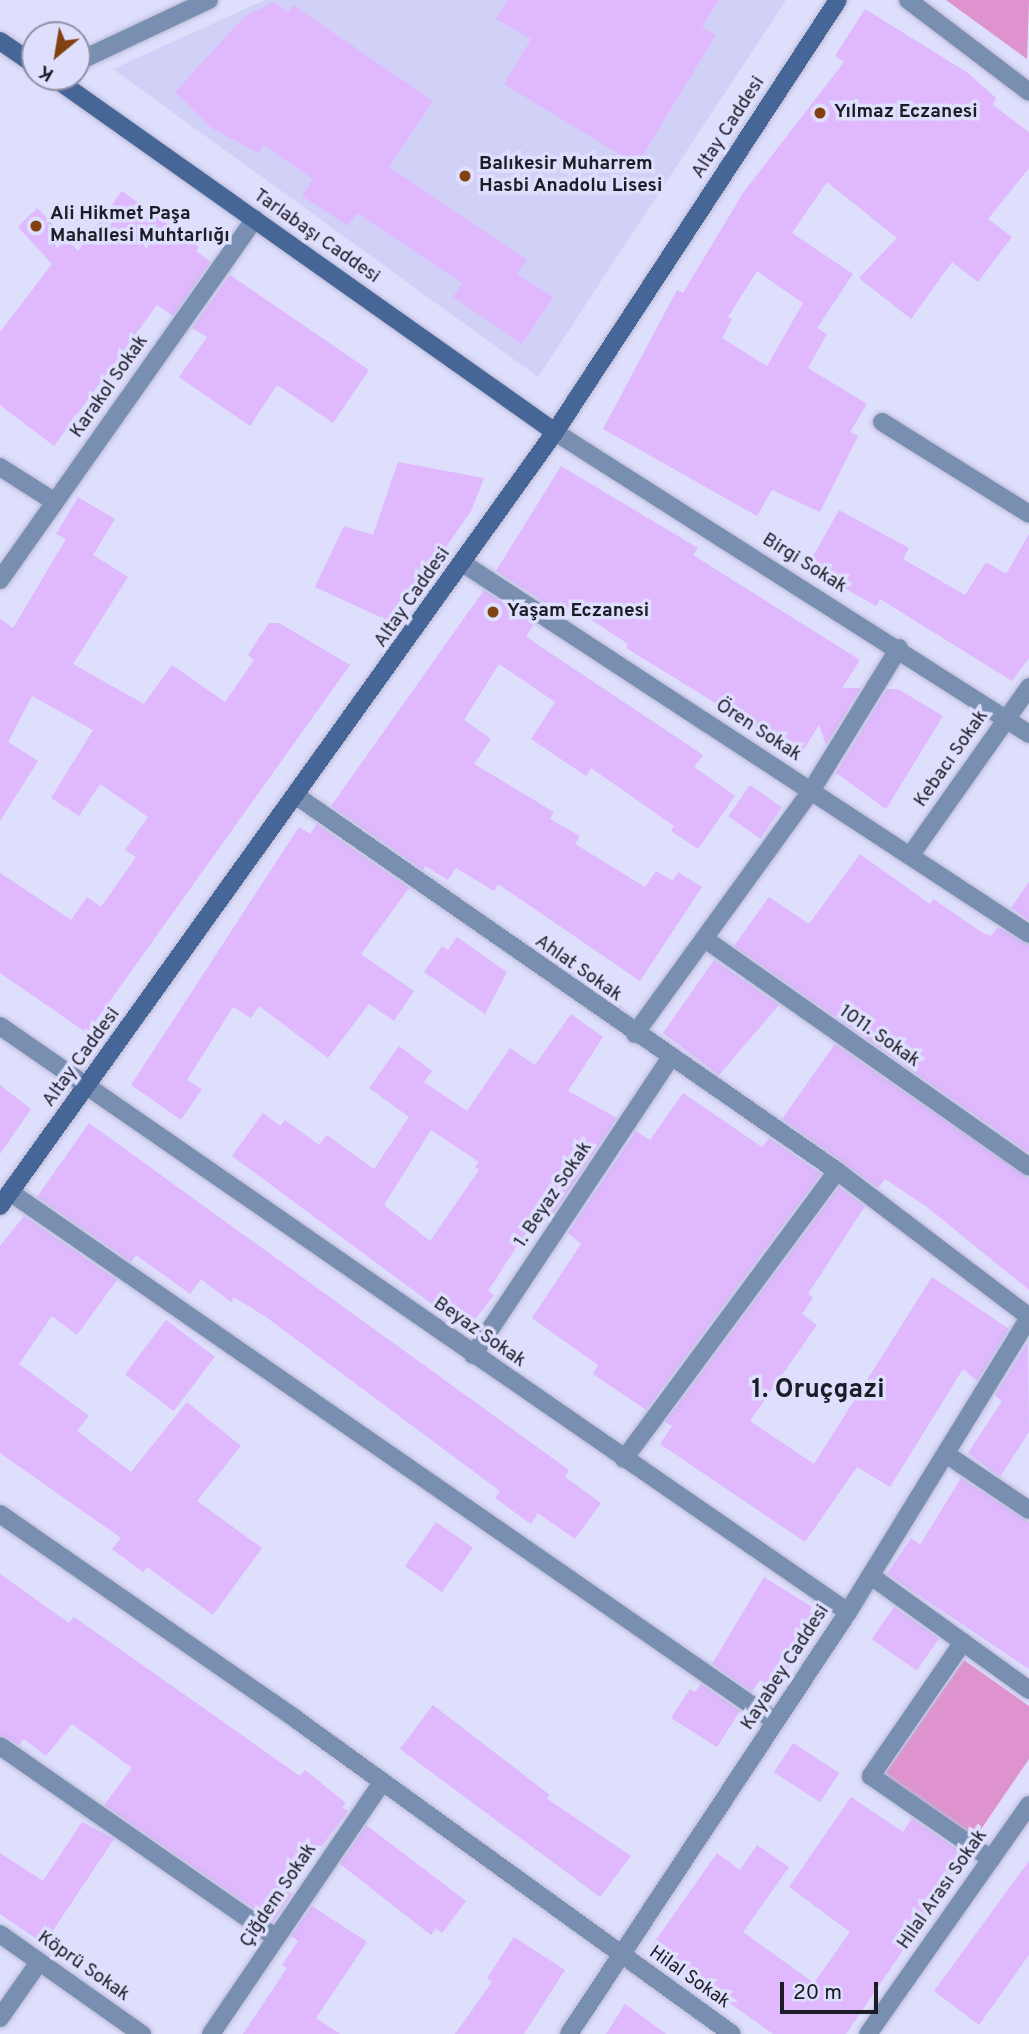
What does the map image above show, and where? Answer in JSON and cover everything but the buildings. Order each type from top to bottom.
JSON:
[{"type":"main road","name":"Altay Caddesi","points":[[5,1199],[464,564],[555,432],[838,0]]},
{"type":"main road","points":[[0,41],[21,55]]},
{"type":"main road","name":"Tarlabaşı Caddesi","points":[[73,91],[555,432]]},
{"type":"street","points":[[91,55],[209,0]]},
{"type":"street","points":[[908,0],[1029,92]]},
{"type":"street","name":"Karakol Sokak","points":[[0,580],[254,219]]},
{"type":"street","points":[[882,422],[1029,514]]},
{"type":"street","name":"Birgi Sokak","points":[[555,432],[899,648],[1029,734]]},
{"type":"street","points":[[0,467],[55,502]]},
{"type":"street","name":"Ören Sokak","points":[[464,564],[1029,934]]},
{"type":"street","points":[[635,1034],[811,791],[899,648]]},
{"type":"street","name":"Kebacı Sokak","points":[[910,856],[1029,687]]},
{"type":"street","name":"Ahlat Sokak","points":[[298,797],[670,1059],[837,1171],[1029,1317]]},
{"type":"street","name":"1011. Sokak","points":[[705,939],[1029,1167]]},
{"type":"street","name":"Beyaz Sokak","points":[[0,1026],[848,1612]]},
{"type":"street","name":"1. Beyaz Sokak","points":[[473,1355],[670,1059]]},
{"type":"street","points":[[624,1458],[837,1171]]},
{"type":"street","points":[[5,1199],[776,1722]]},
{"type":"street","name":"Kayabey Caddesi","points":[[569,2034],[848,1612],[1029,1317]]},
{"type":"street","points":[[946,1454],[1029,1510]]},
{"type":"street","name":"Hilal Sokak","points":[[0,1514],[382,1782],[732,2034]]},
{"type":"street","points":[[870,1576],[1029,1690]]},
{"type":"street","points":[[963,1642],[871,1776],[991,1859]]},
{"type":"street","points":[[0,1746],[276,1938]]},
{"type":"street","name":"Çiğdem Sokak","points":[[211,2034],[382,1782]]},
{"type":"street","name":"Hilal Arası Sokak","points":[[868,2034],[1029,1805]]},
{"type":"street","name":"Köprü Sokak","points":[[0,1934],[142,2034]]},
{"type":"street","points":[[0,2018],[39,1962]]},
{"type":"shaded area","name":"Balıkesir Muharrem Hasbi Anadolu Lisesi","points":[[265,0],[786,0],[538,377],[113,69]]},
{"type":"shaded area","points":[[946,0],[1029,0],[1027,59]]},
{"type":"shaded area","points":[[964,1660],[1029,1706],[1029,1759],[975,1838],[884,1775]]},
{"type":"place","name":"Yılmaz Eczanesi","points":[[820,113]]},
{"type":"place","name":"Balıkesir Muharrem Hasbi Anadolu Lisesi","points":[[465,176]]},
{"type":"place","name":"Ali Hikmet Paşa Mahallesi Muhtarlığı","points":[[36,226]]},
{"type":"place","name":"Yaşam Eczanesi","points":[[493,612]]},
{"type":"district","name":"1. Oruçgazi","points":[[818,1391]]}]
